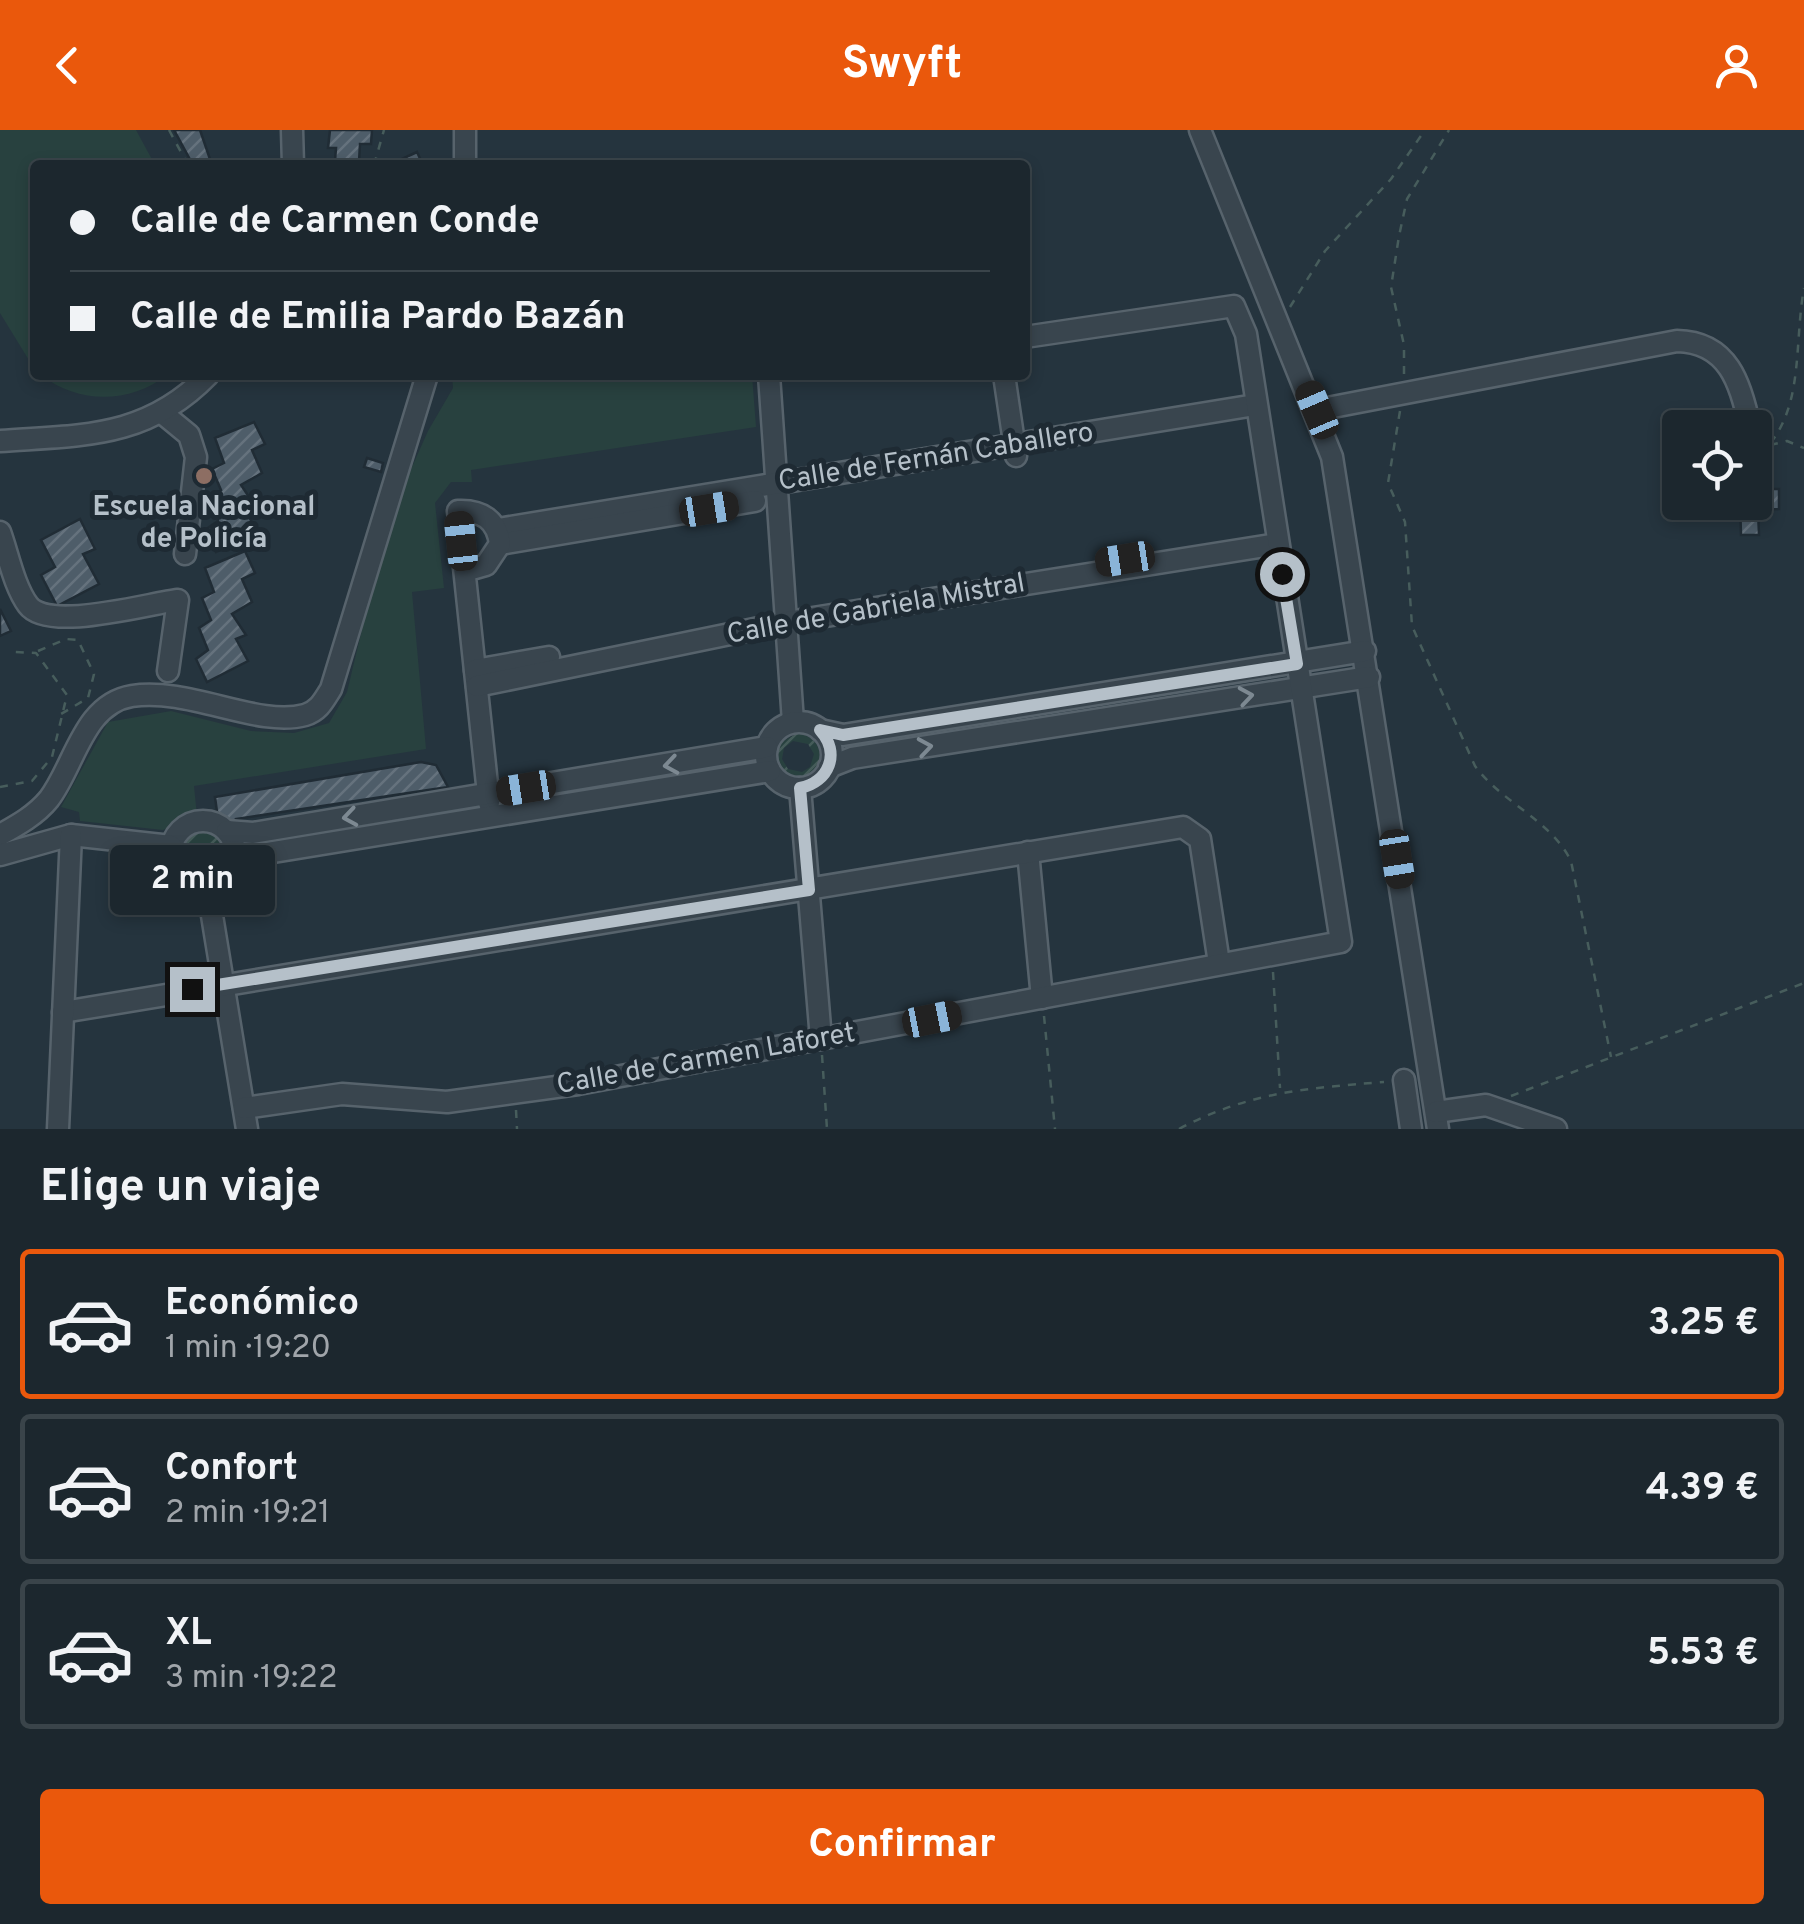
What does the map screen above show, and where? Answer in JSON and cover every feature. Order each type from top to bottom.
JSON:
[{"type":"street","points":[[292,130],[293,160]]},
{"type":"street","points":[[465,130],[465,160]]},
{"type":"street","points":[[1200,130],[1317,410],[1343,509],[1437,1120],[1486,1105],[1556,1129]]},
{"type":"street","points":[[1030,336],[1234,306],[1246,334],[1300,688]]},
{"type":"street","points":[[1317,410],[1676,341],[1695,341],[1716,351],[1732,368],[1745,410]]},
{"type":"street","points":[[0,441],[86,437],[160,412],[202,380]]},
{"type":"street","points":[[0,835],[46,803],[92,720],[108,704],[126,696],[185,696],[290,717],[308,714],[321,706],[331,688],[426,380]]},
{"type":"street","points":[[770,380],[793,722]]},
{"type":"street","points":[[1005,380],[1015,451]]},
{"type":"street","points":[[160,412],[189,435],[196,458],[185,554]]},
{"type":"street","name":"Calle de Fernán Caballero","points":[[499,536],[1256,412]]},
{"type":"street","points":[[465,570],[486,565],[499,536],[487,516],[458,511],[489,817]]},
{"type":"street","points":[[0,532],[27,604],[38,614],[66,618],[178,600],[168,671]]},
{"type":"street","name":"Calle de Gabriela Mistral","points":[[476,678],[788,619],[1276,539]]},
{"type":"street","points":[[820,730],[831,751],[830,766],[818,782],[800,788],[782,784],[770,771],[767,746],[776,730],[793,722],[843,735],[1365,651]]},
{"type":"street","points":[[830,766],[852,758],[1369,678]]},
{"type":"street","name":"Calle de Carmen Laforet","points":[[246,1119],[342,1094],[447,1102],[479,1098],[1341,942],[1300,688]]},
{"type":"street","points":[[171,846],[190,823],[210,821],[227,831],[253,832],[767,746]]},
{"type":"street","points":[[233,864],[256,856],[770,771]]},
{"type":"street","points":[[800,788],[821,1039]]},
{"type":"street","points":[[171,846],[179,875],[208,885],[223,878],[233,864],[235,847],[227,831]]},
{"type":"street","points":[[0,855],[71,834],[171,846]]},
{"type":"street","points":[[58,1129],[71,834]]},
{"type":"street","points":[[63,1016],[1029,856],[1188,840],[1214,964]]},
{"type":"street","points":[[1029,856],[1042,998]]},
{"type":"street","points":[[208,885],[246,1119]]},
{"type":"street","points":[[1404,1080],[1411,1129]]},
{"type":"path","points":[[170,130],[185,160]]},
{"type":"path","points":[[375,160],[384,130]]},
{"type":"path","points":[[1278,319],[1325,251],[1391,180],[1425,130]]},
{"type":"path","points":[[1449,130],[1407,199],[1392,288],[1404,346],[1403,394],[1388,482],[1405,522],[1412,626],[1475,766],[1489,785],[1563,843],[1571,861],[1611,1057]]},
{"type":"path","points":[[1800,398],[1804,288]]},
{"type":"path","points":[[1800,342],[1804,326]]},
{"type":"path","points":[[1772,441],[1795,412]]},
{"type":"path","points":[[1772,445],[1788,441],[1804,448]]},
{"type":"path","points":[[14,652],[36,653],[66,638],[78,640],[94,674],[88,698],[60,715]]},
{"type":"path","points":[[0,787],[32,781],[52,757],[67,696],[36,653]]},
{"type":"path","points":[[1269,954],[1280,1090]]},
{"type":"path","points":[[1486,1105],[1804,983]]},
{"type":"path","points":[[1042,998],[1055,1129]]},
{"type":"path","points":[[821,1039],[827,1129]]},
{"type":"path","points":[[1179,1129],[1215,1110],[1280,1090],[1404,1080]]},
{"type":"green space","points":[[0,130],[136,130],[152,160],[30,160],[30,362],[0,313]]},
{"type":"green space","points":[[48,380],[160,380],[137,391],[104,397]]},
{"type":"green space","points":[[452,380],[752,380],[756,427],[471,470],[472,482],[451,482],[435,503],[444,588],[412,592],[426,749],[194,786],[197,816],[163,830],[80,821],[79,812],[61,807],[108,722],[171,711],[251,731],[294,733],[329,723],[347,692],[388,521],[428,431],[453,388]]},
{"type":"green space","points":[[798,733],[810,738],[819,750],[818,768],[801,780],[781,773],[774,759],[778,744]],"holes":[[[793,741],[808,744],[814,754],[810,767],[802,772],[788,769],[782,759],[784,748]]]},
{"type":"green space","points":[[204,830],[219,837],[226,852],[219,867],[204,874],[189,867],[182,852],[189,837]]},
{"type":"building","points":[[174,130],[200,130],[210,160],[190,160]]},
{"type":"building","points":[[330,130],[372,130],[371,144],[360,144],[359,160],[335,160],[336,148],[328,148]]},
{"type":"building","points":[[417,152],[421,160],[400,160]]},
{"type":"building","points":[[254,422],[265,444],[252,450],[262,473],[241,485],[255,506],[245,510],[257,531],[216,552],[205,530],[218,521],[209,498],[221,490],[212,469],[224,463],[215,438]]},
{"type":"building","points":[[367,458],[383,463],[381,472],[364,467]]},
{"type":"building","points":[[1772,489],[1779,489],[1779,509],[1772,509]]},
{"type":"building","points":[[80,519],[95,549],[83,554],[99,584],[57,606],[41,575],[55,567],[41,540]]},
{"type":"building","points":[[1741,520],[1758,520],[1759,535],[1741,535]]},
{"type":"building","points":[[245,551],[255,573],[242,579],[252,602],[232,614],[246,635],[236,639],[248,661],[207,682],[196,659],[208,650],[199,628],[211,620],[202,598],[214,592],[205,568]]},
{"type":"building","points":[[0,609],[11,631],[0,636]]},
{"type":"building","points":[[421,762],[436,765],[448,787],[236,819],[237,824],[217,812],[215,797]]},
{"type":"place","name":"Escuela Nacional de Policía","points":[[204,476]]},
{"type":"route","points":[[192,989],[809,890],[800,788],[818,782],[830,766],[829,743],[820,730],[843,735],[1297,664],[1282,574]]}]
